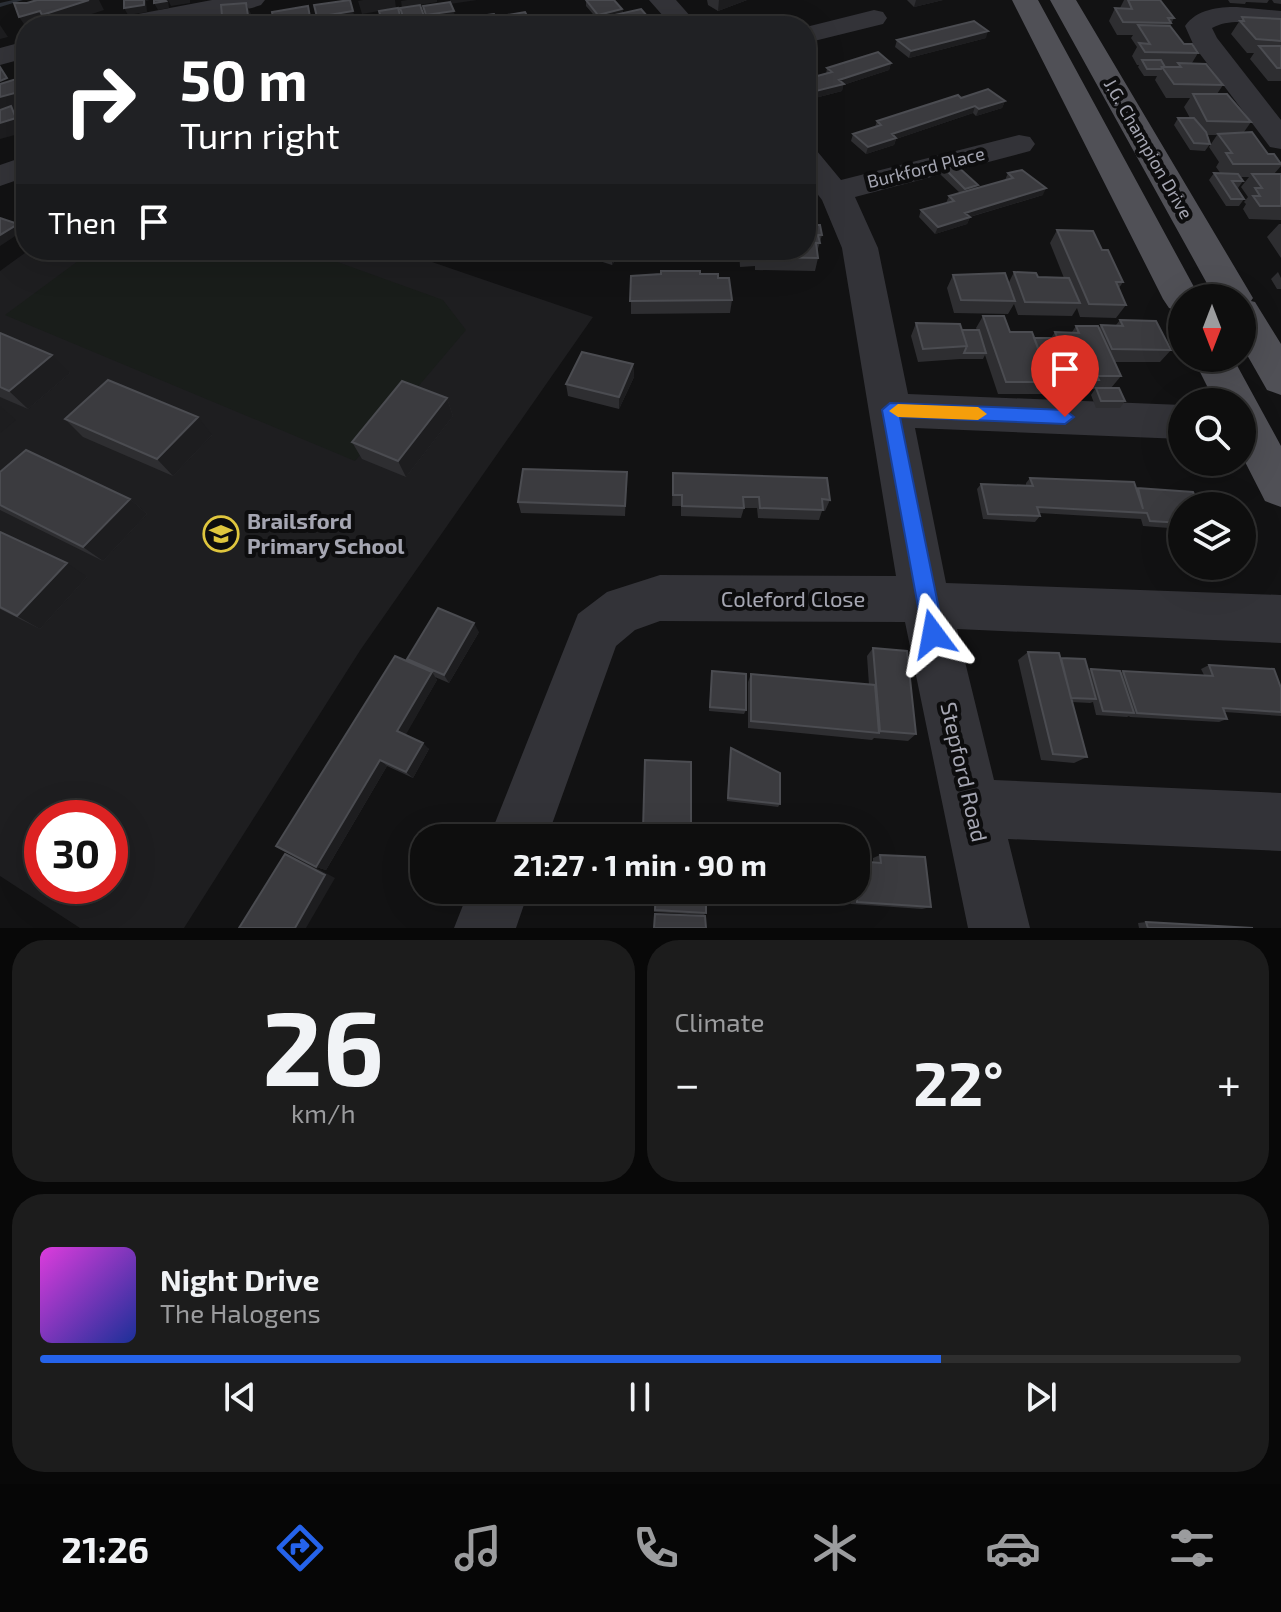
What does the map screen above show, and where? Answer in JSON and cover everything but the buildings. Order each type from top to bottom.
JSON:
[{"type":"main road","name":"J.G. Champion Drive","points":[[1025,0],[1174,284]]},
{"type":"main road","name":"J.G. Champion Drive","points":[[1063,0],[1226,284]]},
{"type":"main road","points":[[1256,336],[1281,379]]},
{"type":"main road","points":[[1256,442],[1281,488]]},
{"type":"street","points":[[169,16],[252,0]]},
{"type":"street","points":[[662,0],[677,16]]},
{"type":"street","points":[[1281,19],[1219,16],[1205,19],[1198,26],[1204,40],[1281,140]]},
{"type":"street","points":[[816,32],[874,18]]},
{"type":"street","name":"Burkford Place","points":[[820,175],[1019,144]]},
{"type":"street","name":"Stepford Road","points":[[820,175],[860,248],[926,602],[999,928]]},
{"type":"street","points":[[890,410],[1168,421]]},
{"type":"street","name":"Coleford Close","points":[[523,824],[596,631],[611,614],[635,603],[660,598],[926,602],[1281,619]]},
{"type":"street","points":[[972,808],[1281,822]]},
{"type":"street","points":[[485,928],[494,904]]},
{"type":"shaded area","name":"Brailsford Primary School","points":[[16,259],[426,260],[593,317],[361,649],[184,928],[80,928],[43,904],[128,904],[128,800],[24,800],[24,892],[0,876],[0,271]]},
{"type":"shaded area","points":[[79,260],[332,260],[443,300],[466,330],[355,461],[5,315]]},
{"type":"waterway","points":[[0,5],[20,0]]},
{"type":"slow traffic","points":[[898,411],[978,414]]},
{"type":"place","name":"Brailsford Primary School","points":[[221,534]]},
{"type":"route","points":[[933,634],[890,410],[1065,417]]}]
